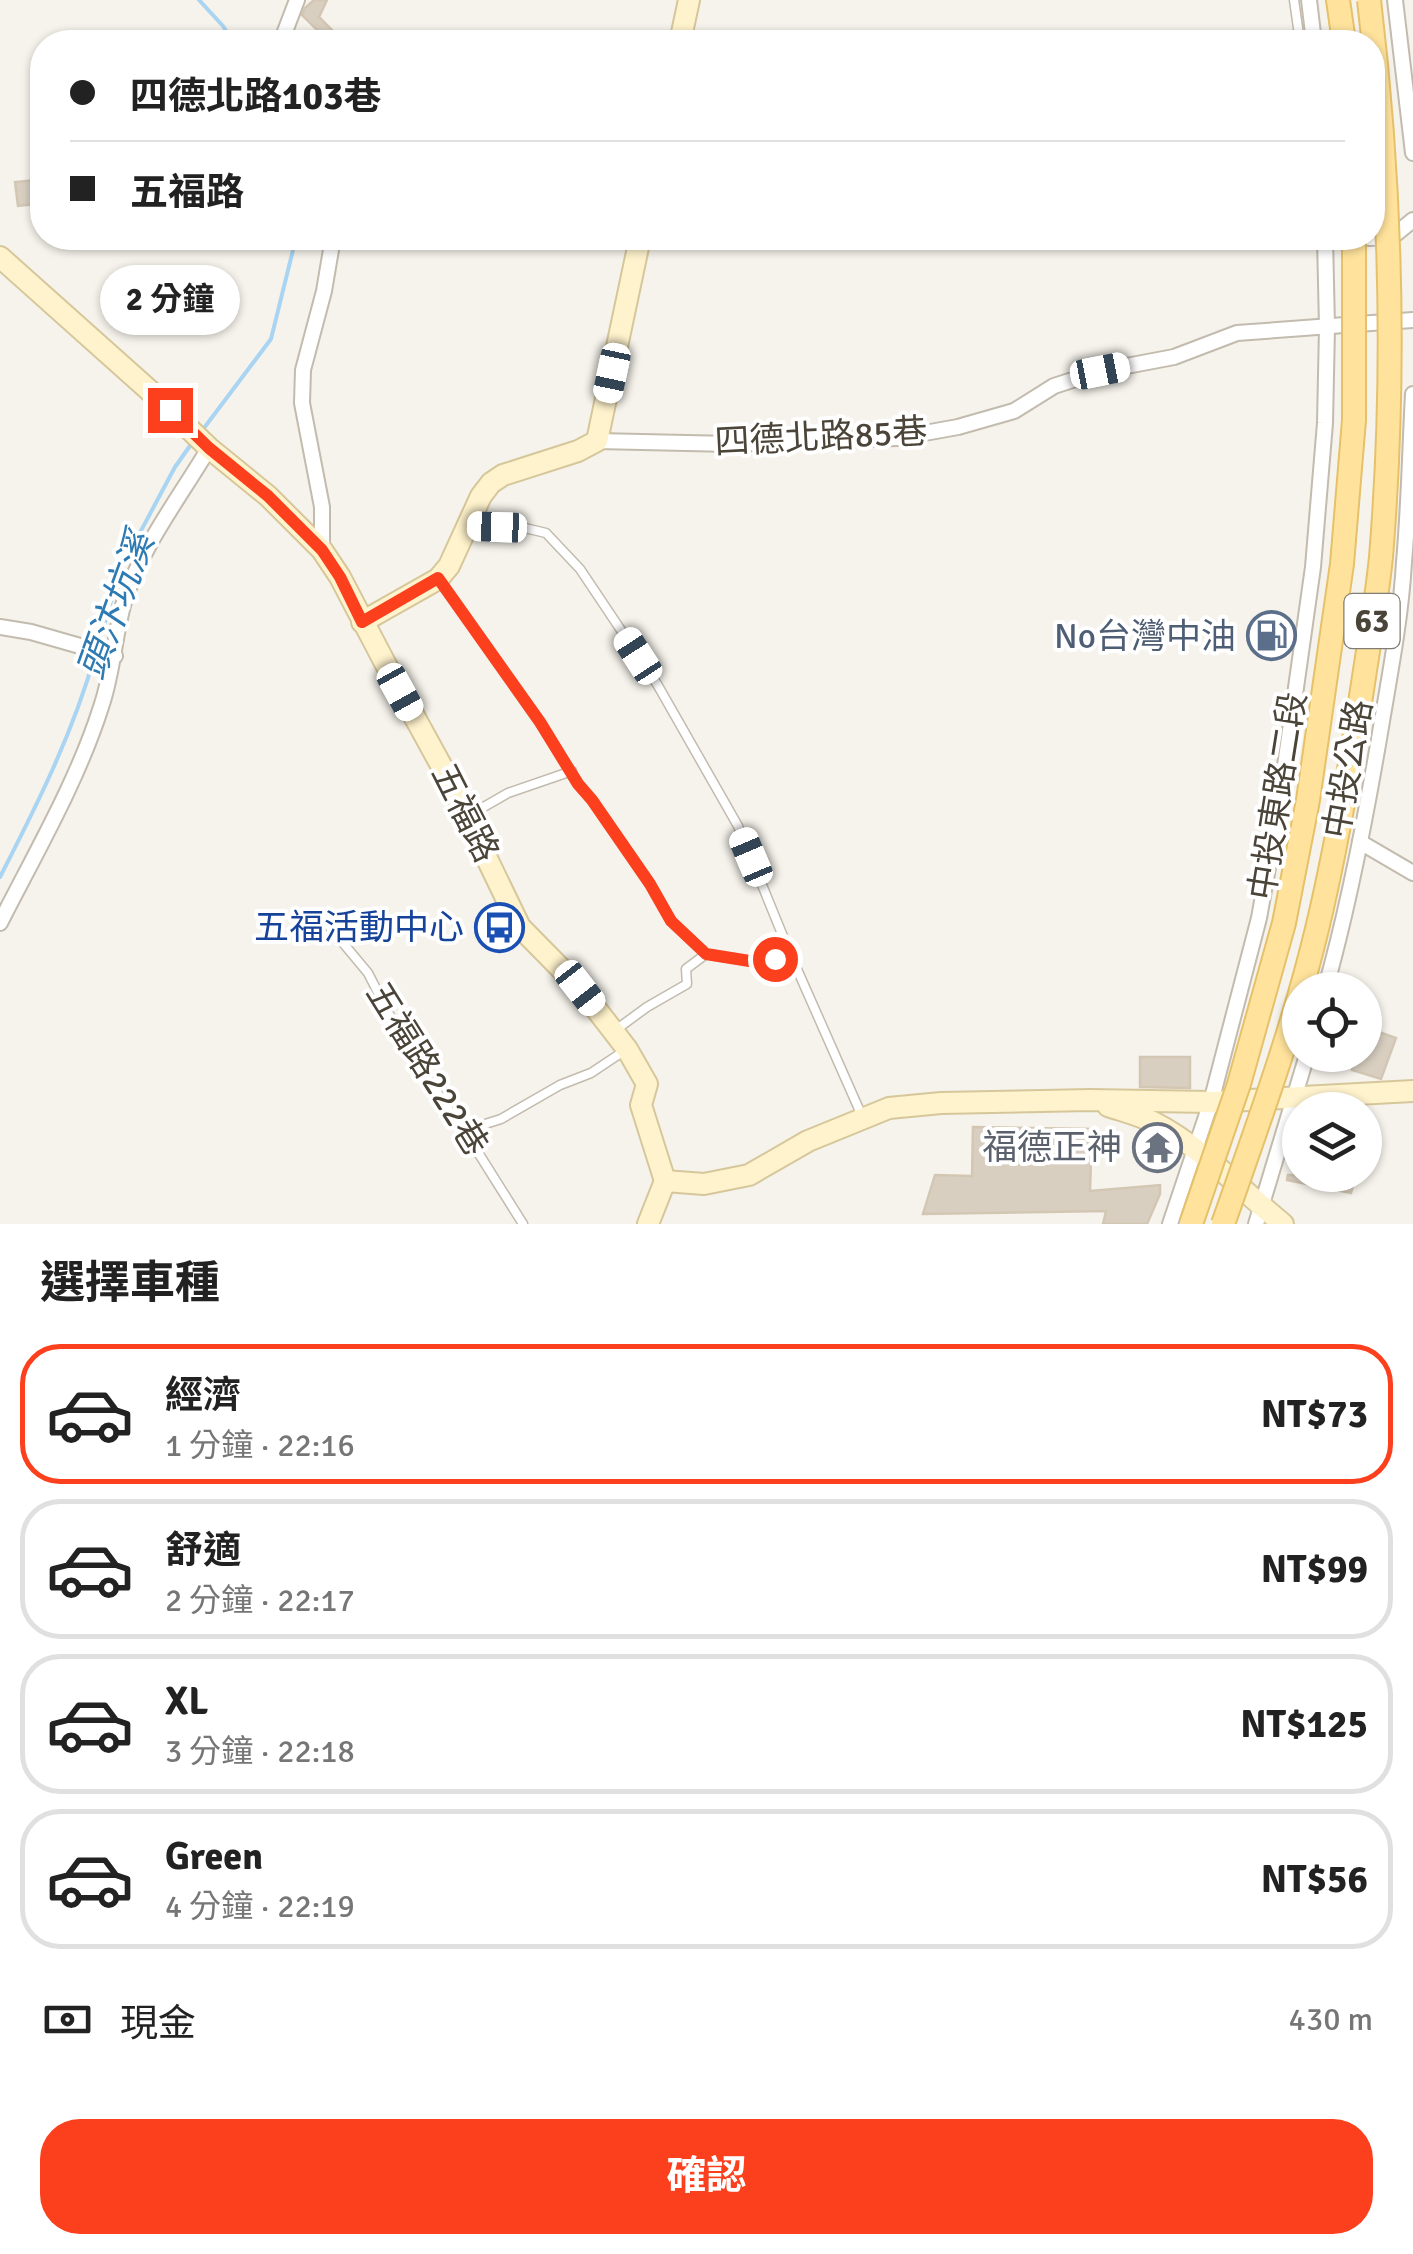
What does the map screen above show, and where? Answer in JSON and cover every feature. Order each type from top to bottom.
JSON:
[{"type":"main road","points":[[1338,0],[1342,30]]},
{"type":"main road","name":"中投公路","points":[[1369,0],[1372,30]]},
{"type":"main road","name":"中投公路","points":[[1224,1224],[1316,932],[1344,808],[1380,562],[1386,481],[1389,347],[1385,187]]},
{"type":"main road","name":"中投公路","points":[[1190,1224],[1239,1084],[1284,924],[1308,800],[1342,564],[1354,420],[1354,250]]},
{"type":"street","points":[[287,30],[298,0]]},
{"type":"street","points":[[683,30],[689,0]]},
{"type":"street","points":[[1310,0],[1313,30]]},
{"type":"street","points":[[1395,0],[1413,153]]},
{"type":"street","points":[[1385,237],[1392,236],[1413,220]]},
{"type":"street","points":[[322,550],[322,507],[302,404],[303,370],[331,250]]},
{"type":"street","points":[[362,622],[438,578],[491,483],[578,451],[597,440],[637,250]]},
{"type":"street","name":"中投東路二段","points":[[1170,1224],[1211,1102],[1259,918],[1280,801],[1312,567],[1326,422],[1324,250]]},
{"type":"street","name":"五福路","points":[[0,257],[209,448],[268,496],[322,550],[468,816],[520,927],[580,988],[627,1049],[647,1084],[641,1105],[664,1180]]},
{"type":"street","name":"四德北路85巷","points":[[597,440],[731,444],[898,438],[1014,411],[1054,386],[1100,371],[1174,357],[1238,333],[1413,320]]},
{"type":"street","points":[[1330,972],[1360,842],[1400,603],[1413,394]]},
{"type":"street","points":[[0,923],[82,758],[102,707],[124,602],[147,549],[209,448]]},
{"type":"street","points":[[0,628],[31,632],[115,656]]},
{"type":"street","points":[[1360,842],[1413,874]]},
{"type":"street","points":[[1382,1093],[1413,1091]]},
{"type":"street","points":[[648,1224],[664,1180],[704,1184],[749,1175],[808,1141],[889,1108],[941,1103],[1282,1099]]},
{"type":"street","points":[[1090,1100],[1151,1121],[1195,1150],[1258,1215],[1283,1224]]},
{"type":"street","points":[[1258,1215],[1282,1138]]},
{"type":"lane","points":[[1294,0],[1298,30]]},
{"type":"lane","points":[[469,526],[546,532],[580,569],[656,684],[738,826],[863,1118]]},
{"type":"lane","points":[[438,578],[650,884],[671,921],[706,954],[762,963],[789,951]]},
{"type":"lane","points":[[468,816],[508,793],[572,770]]},
{"type":"lane","name":"五福路222巷","points":[[323,919],[368,973],[405,1045],[523,1224]]},
{"type":"lane","points":[[613,1031],[687,984],[686,969],[706,954]]},
{"type":"lane","points":[[463,1131],[501,1119],[560,1085],[591,1073],[627,1049]]},
{"type":"building","points":[[314,0],[327,0],[319,17],[332,30],[317,30],[302,15]]},
{"type":"building","points":[[30,180],[30,205],[18,206],[15,182]]},
{"type":"building","points":[[1382,1033],[1396,1038],[1381,1079],[1358,1072],[1382,1072]]},
{"type":"building","points":[[1140,1057],[1190,1057],[1190,1088],[1140,1087]]},
{"type":"building","points":[[973,1127],[1092,1129],[1090,1191],[1160,1185],[1147,1224],[1103,1224],[1106,1211],[923,1214],[935,1175],[972,1176]]},
{"type":"waterway","name":"頭汴坑溪","points":[[199,0],[226,30]]},
{"type":"waterway","name":"頭汴坑溪","points":[[201,432],[271,339],[293,250]]},
{"type":"waterway","name":"頭汴坑溪","points":[[98,646],[120,570],[192,443]]},
{"type":"waterway","name":"頭汴坑溪","points":[[0,877],[65,741],[95,655]]},
{"type":"place","name":"No台灣中油","points":[[1271,636]]},
{"type":"place","name":"五福活動中心","points":[[499,927]]},
{"type":"place","name":"福德正神","points":[[1157,1147]]},
{"type":"route","points":[[170,410],[268,496],[322,550],[362,622],[438,578],[540,722],[671,921],[706,954],[762,963],[775,959]]}]
